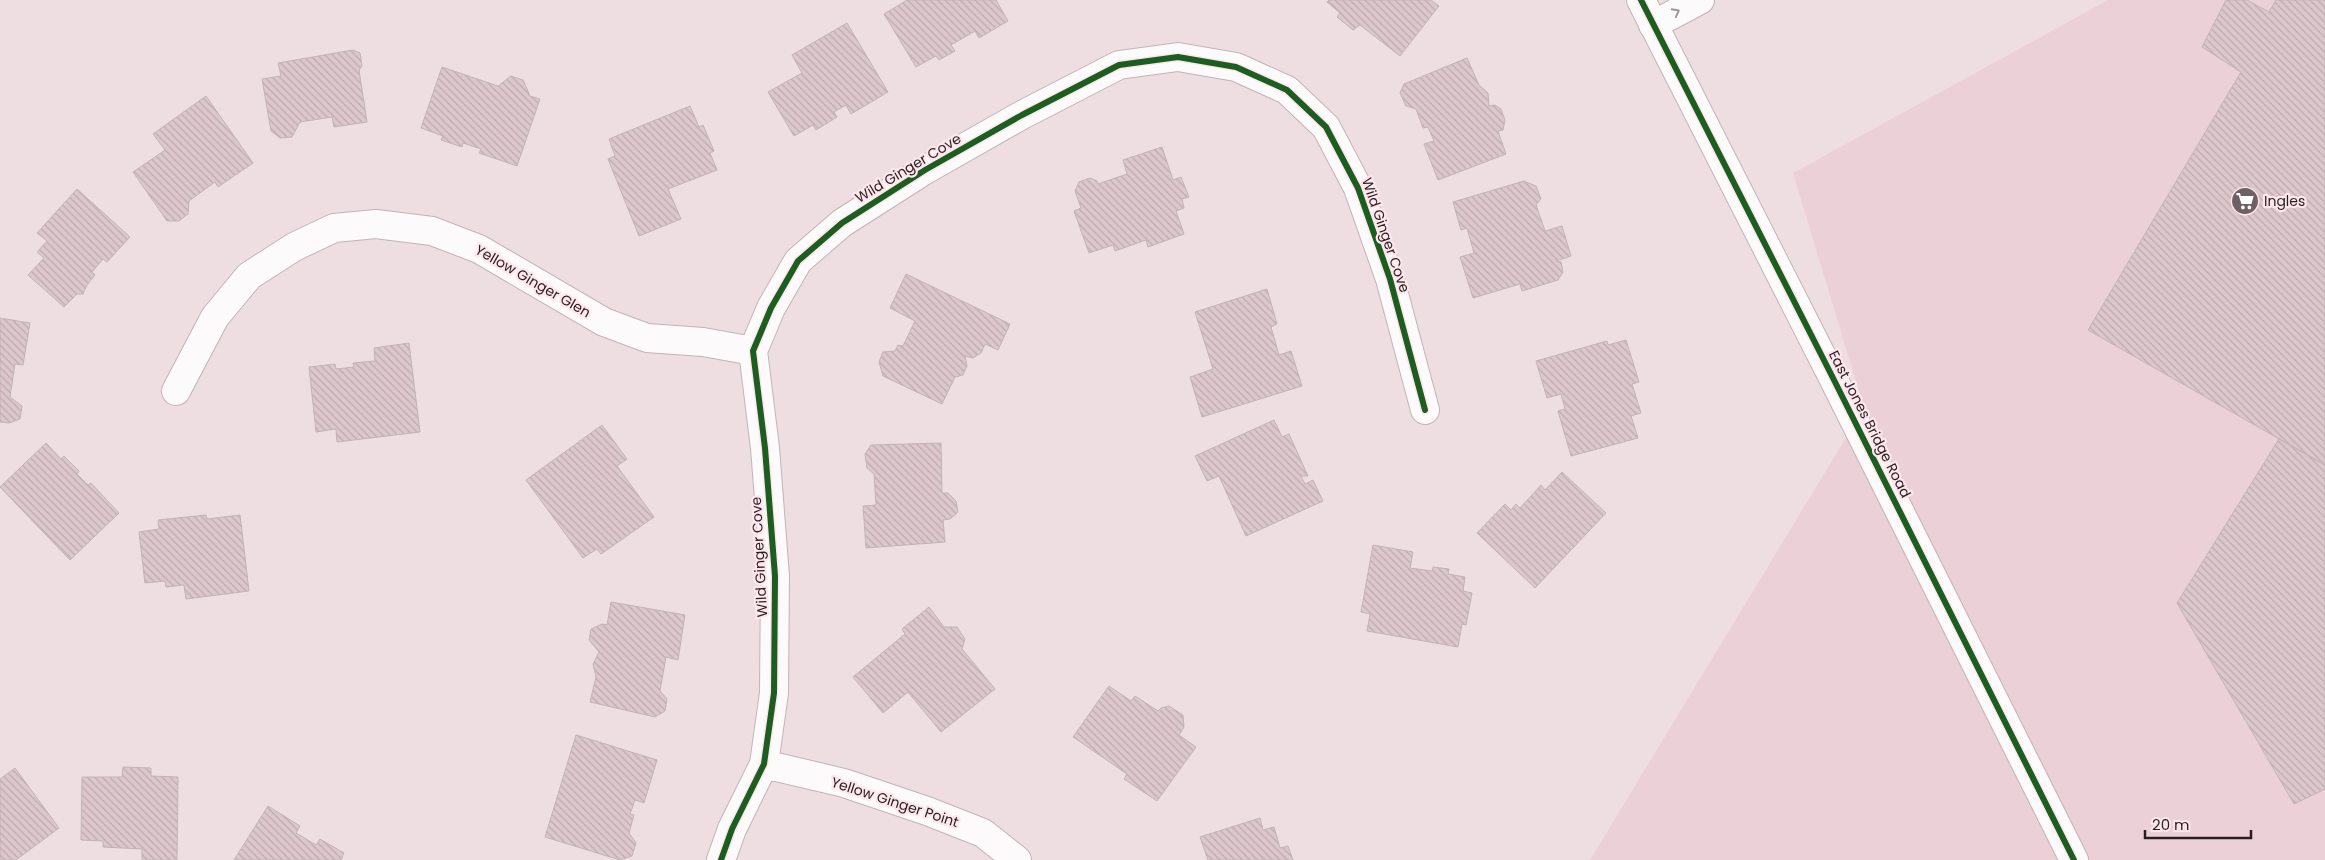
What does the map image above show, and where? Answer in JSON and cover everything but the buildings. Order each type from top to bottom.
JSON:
[{"type":"street","name":"East Jones Bridge Road","points":[[1641,0],[1833,378],[2074,860]]},
{"type":"street","points":[[1653,25],[1700,0]]},
{"type":"street","name":"Wild Ginger Cove","points":[[721,860],[732,829],[764,764],[774,693],[775,576],[765,448],[753,351],[771,308],[798,261],[842,222],[933,165],[1022,115],[1119,65],[1178,57],[1236,67],[1287,90],[1326,127],[1358,188],[1390,279],[1426,410]]},
{"type":"street","name":"Yellow Ginger Glen","points":[[176,391],[215,317],[249,276],[294,247],[334,228],[376,224],[432,232],[479,249],[604,322],[648,338],[703,342],[753,351]]},
{"type":"street","name":"Yellow Ginger Point","points":[[764,764],[844,783],[983,832],[1017,860]]},
{"type":"shaded area","points":[[2108,0],[2325,0],[2325,860],[1590,860],[1864,408],[1793,173]]},
{"type":"cycle path","points":[[1641,0],[1833,378],[2074,860]]},
{"type":"cycle path","points":[[721,860],[732,829],[764,764],[774,693],[775,576],[765,448],[753,351],[771,308],[798,261],[842,223],[925,170],[1022,115],[1119,65],[1178,57],[1236,67],[1287,90],[1326,127],[1358,188],[1390,279],[1425,410]]},
{"type":"place","name":"Ingles","points":[[2245,201]]}]
